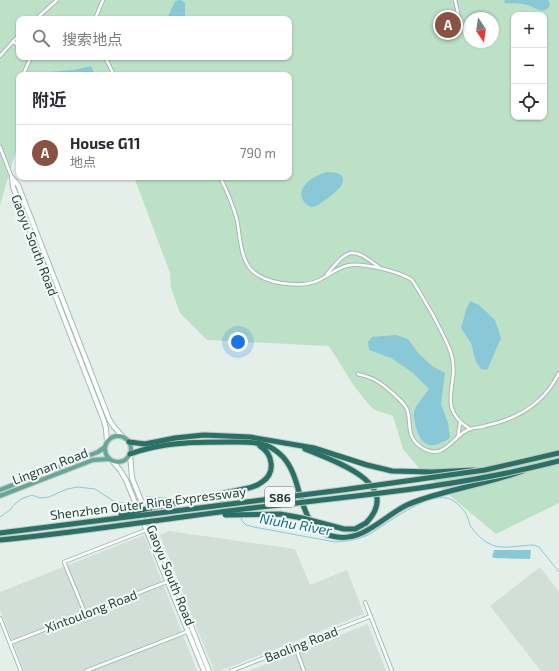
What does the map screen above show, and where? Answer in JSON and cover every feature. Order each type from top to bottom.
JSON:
[{"type":"highway","points":[[129,442],[144,444],[175,438],[204,435],[250,437],[324,451],[367,465],[392,471],[415,472],[485,470]]},
{"type":"highway","points":[[130,454],[148,448],[179,443],[199,442],[265,445],[277,451],[286,461],[294,476],[306,514],[310,520],[320,532],[338,537],[358,535],[394,512],[416,501],[541,466]]},
{"type":"highway","points":[[82,522],[244,489],[262,482],[270,471],[271,461],[268,452],[264,448],[255,444]]},
{"type":"highway","points":[[188,516],[264,513],[280,514],[302,518],[344,530],[355,528],[366,523],[373,514],[376,504],[373,489],[367,480],[358,472],[346,466],[294,445]]},
{"type":"highway","name":"Shenzhen Outer Ring Expressway","points":[[0,533],[342,490],[485,470],[559,453]]},
{"type":"highway","name":"Shenzhen Outer Ring Expressway","points":[[0,540],[350,497],[455,482],[541,466],[559,461]]},
{"type":"main road","points":[[112,437],[123,437],[129,442],[131,449],[130,454],[123,462],[113,462],[106,455],[105,447],[107,442],[112,437]]},
{"type":"main road","name":"Lingnan Road","points":[[0,490],[98,452],[105,447]]},
{"type":"main road","name":"Lingnan Road","points":[[0,496],[93,460],[109,459]]},
{"type":"street","points":[[39,16],[57,0]]},
{"type":"street","points":[[96,16],[103,0]]},
{"type":"street","points":[[455,0],[461,26]]},
{"type":"street","points":[[0,56],[16,38]]},
{"type":"street","points":[[13,41],[16,44]]},
{"type":"street","points":[[24,72],[30,60]]},
{"type":"street","points":[[106,60],[112,72]]},
{"type":"street","points":[[0,147],[12,178]]},
{"type":"street","name":"Gaoyu South Road","points":[[12,178],[18,185],[109,419],[123,437]]},
{"type":"street","name":"Gaoyu South Road","points":[[12,178],[13,187],[104,421],[107,442]]},
{"type":"street","points":[[221,180],[234,209],[244,258],[252,271],[266,279],[291,284],[308,283],[324,278],[338,269],[350,265],[363,265],[407,277],[412,280],[446,340],[452,354],[454,364],[451,408],[460,423],[470,429]]},
{"type":"street","points":[[324,278],[340,259],[351,253],[364,255],[382,270]]},
{"type":"street","points":[[358,374],[375,380],[406,407],[411,436],[420,447],[434,452],[450,446],[458,437],[470,429],[503,421],[523,413],[537,404],[546,394],[559,373]]},
{"type":"street","points":[[458,437],[460,423]]},
{"type":"street","name":"Gaoyu South Road","points":[[130,454],[132,478],[209,671]]},
{"type":"street","name":"Gaoyu South Road","points":[[113,462],[126,480],[204,671]]},
{"type":"street","points":[[84,613],[64,562],[146,530]]},
{"type":"street","name":"Xintoulong Road","points":[[10,642],[173,579]]},
{"type":"street","points":[[365,602],[392,671]]},
{"type":"street","name":"Baoling Road","points":[[231,671],[371,616]]},
{"type":"street","points":[[0,618],[21,671]]},
{"type":"street","points":[[86,671],[193,630]]},
{"type":"street","points":[[295,646],[304,671]]},
{"type":"shaded area","points":[[169,531],[295,549],[310,585],[347,570],[364,614],[220,671],[214,671],[160,535]]},
{"type":"shaded area","points":[[144,535],[197,671],[24,671],[0,610],[0,592]]},
{"type":"shaded area","points":[[540,567],[559,592],[559,671],[541,671],[490,606]]},
{"type":"shaded area","points":[[368,624],[386,671],[248,671]]},
{"type":"green space","points":[[0,0],[559,0],[559,503],[496,534],[424,474],[403,449],[393,416],[375,410],[370,406],[354,386],[328,346],[207,340],[180,313],[171,288],[170,273],[135,180],[292,180],[292,72],[16,72],[16,151],[0,205]]},
{"type":"water","points":[[181,0],[185,3],[185,16],[168,16],[175,1]]},
{"type":"water","points":[[505,0],[548,0],[550,5],[542,11],[524,4],[504,3]]},
{"type":"water","points":[[91,66],[94,72],[49,72],[74,70]]},
{"type":"water","points":[[327,172],[336,173],[343,177],[341,187],[316,206],[313,207],[307,205],[303,200],[301,193],[304,186],[312,178]]},
{"type":"water","points":[[470,301],[479,305],[495,320],[501,338],[487,370],[481,369],[476,362],[471,343],[461,328]]},
{"type":"water","points":[[396,335],[408,339],[419,354],[432,366],[445,373],[441,404],[448,423],[450,437],[446,441],[436,445],[427,444],[420,438],[416,428],[414,410],[429,389],[413,373],[391,358],[369,350],[368,342],[372,337]]},
{"type":"water","points":[[494,550],[531,550],[530,559],[494,558],[492,557]]},
{"type":"waterway","name":"Niuhu River","points":[[0,517],[21,499],[32,495],[40,498],[49,497],[67,489],[78,487],[95,489],[118,503],[129,503]]},
{"type":"waterway","name":"Niuhu River","points":[[147,497],[184,499]]},
{"type":"waterway","name":"Niuhu River","points":[[241,517],[242,521],[246,525],[339,542],[368,535],[417,505],[438,498],[447,498],[456,503],[466,513],[471,527],[479,536],[491,545],[499,547],[534,545],[539,547],[559,572]]},
{"type":"waterway","name":"Niuhu River","points":[[201,500],[226,502]]},
{"type":"place","name":"House G11","points":[[448,25]]}]
